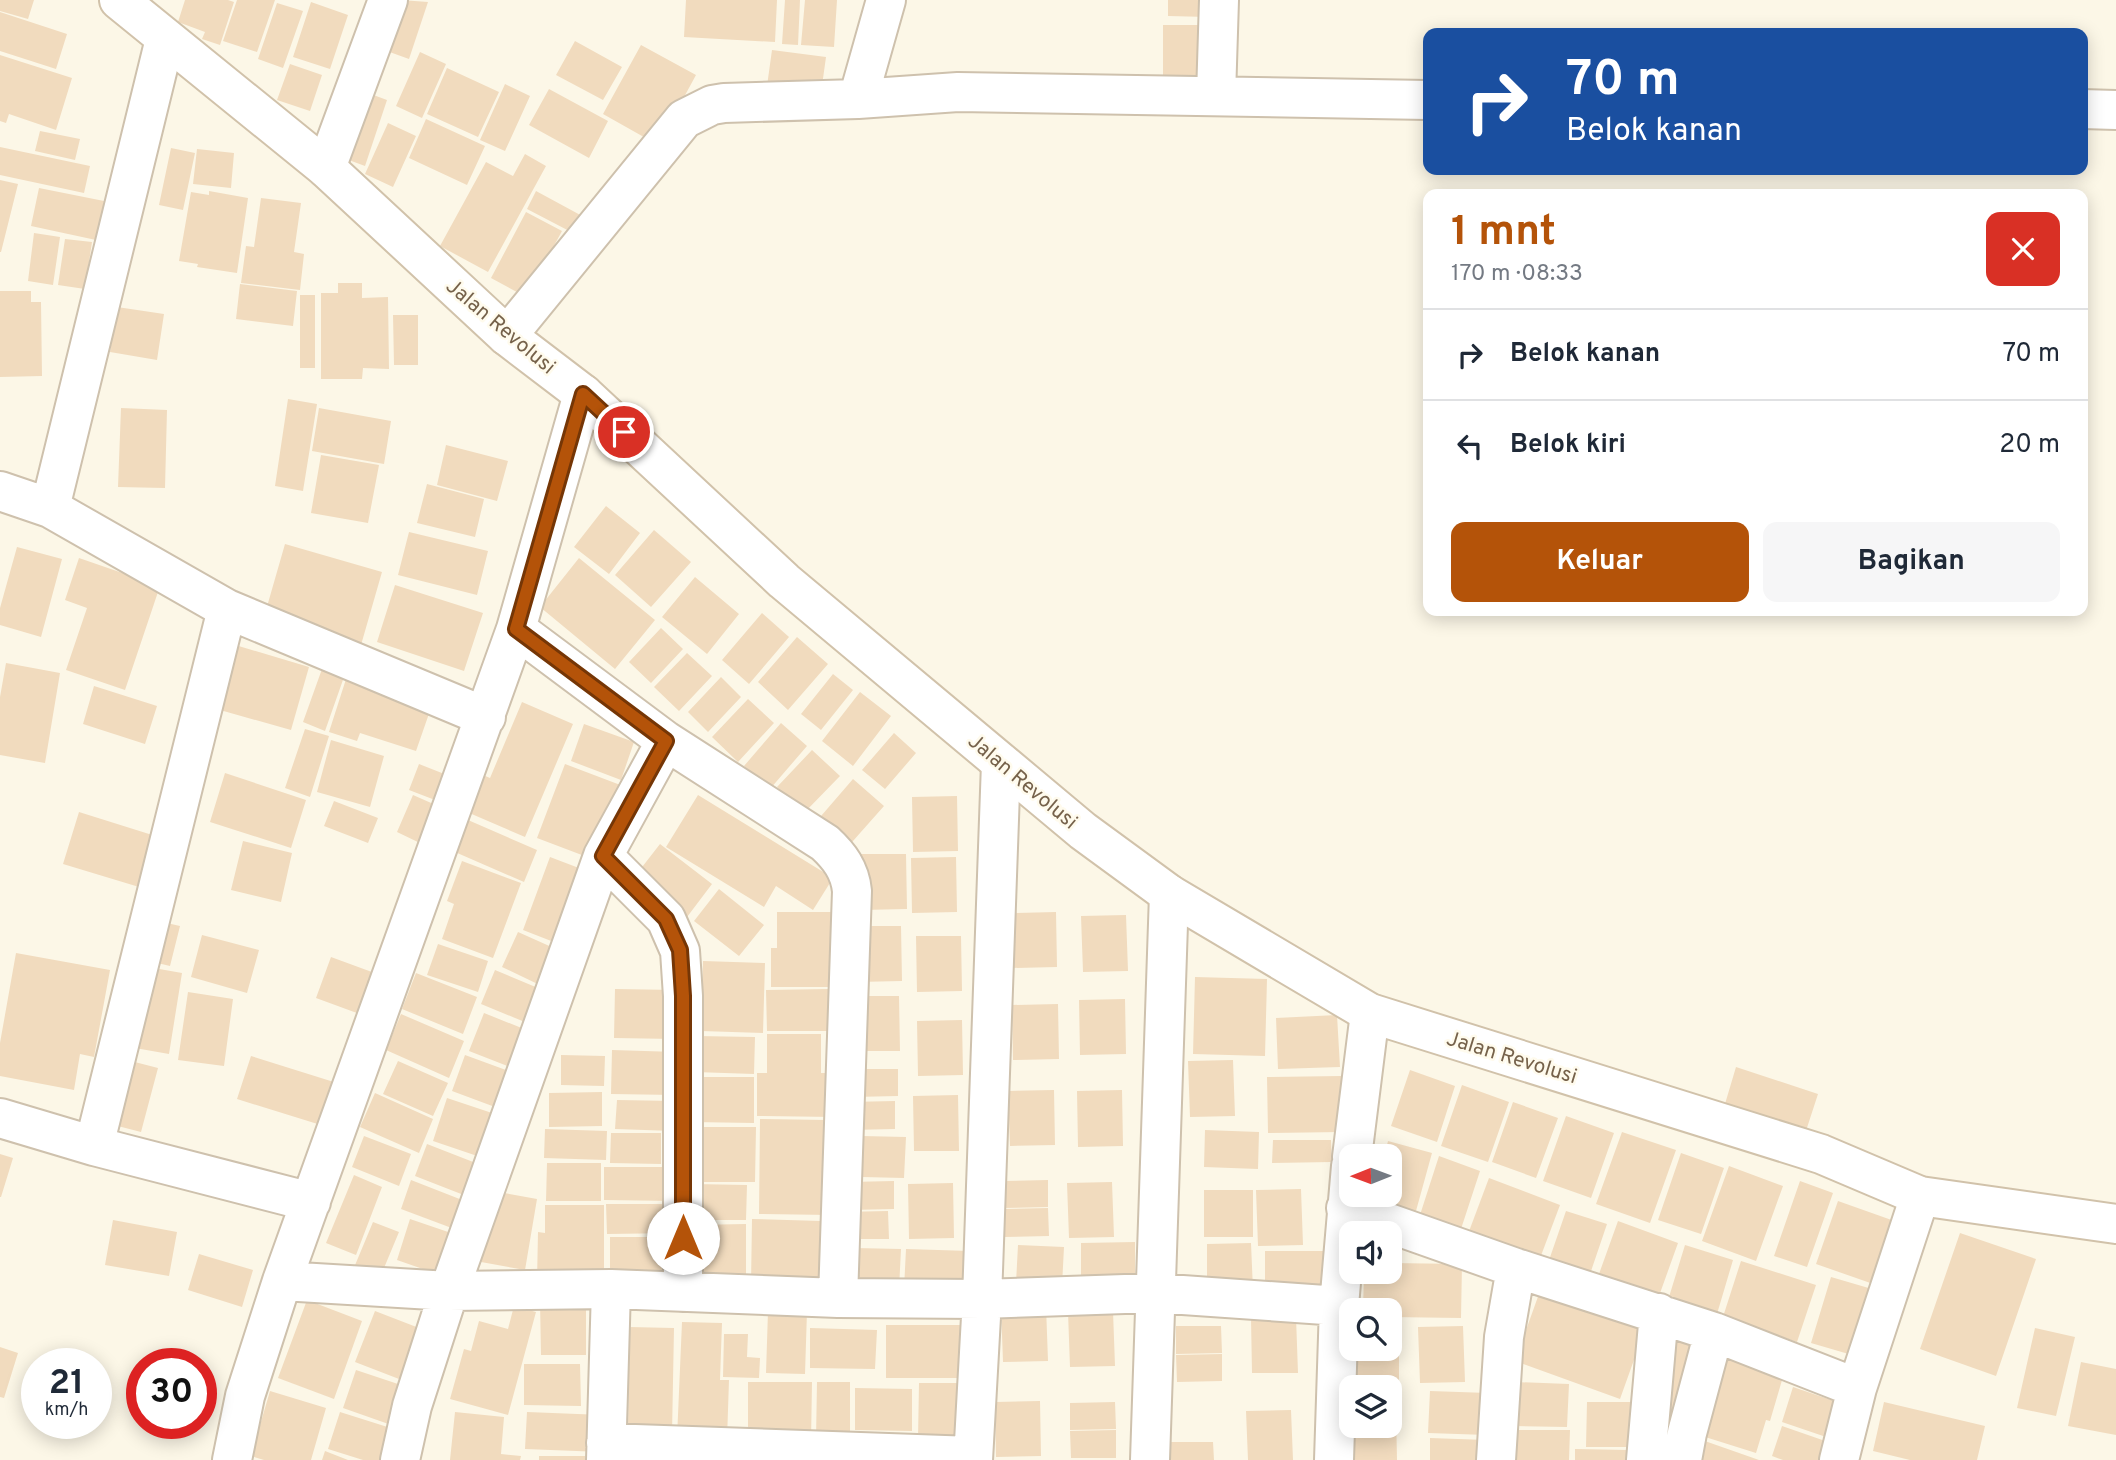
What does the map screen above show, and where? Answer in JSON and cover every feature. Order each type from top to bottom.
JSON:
[{"type":"street","name":"Jalan Revolusi","points":[[119,0],[326,168],[507,335],[583,394],[784,582],[1083,831],[1169,894],[1370,1013],[1821,1154],[1920,1196],[2116,1224]]},
{"type":"street","points":[[326,168],[388,0]]},
{"type":"street","points":[[858,99],[887,0]]},
{"type":"street","points":[[1216,96],[1219,0]]},
{"type":"street","points":[[50,508],[165,39]]},
{"type":"street","points":[[507,335],[684,119],[712,105],[958,92],[1423,100]]},
{"type":"street","points":[[2088,109],[2116,110]]},
{"type":"street","points":[[232,1460],[245,1396],[282,1281],[516,629],[583,394]]},
{"type":"street","points":[[0,491],[50,508],[227,609],[486,717]]},
{"type":"street","points":[[94,1146],[227,609]]},
{"type":"street","points":[[516,629],[666,741],[825,843],[840,859],[851,883],[838,1298]]},
{"type":"street","points":[[400,1460],[412,1406],[449,1291],[603,856],[666,741]]},
{"type":"street","points":[[611,1289],[606,1452],[973,1458],[982,1299],[1001,763]]},
{"type":"street","points":[[603,856],[666,919],[680,950],[683,996],[684,1292]]},
{"type":"street","points":[[1150,1460],[1169,894]]},
{"type":"street","points":[[1354,1144],[1370,1013]]},
{"type":"street","points":[[0,1118],[94,1146],[311,1202]]},
{"type":"street","points":[[1839,1460],[1857,1388],[1920,1196]]},
{"type":"street","points":[[1340,1298],[1346,1208],[1516,1268],[1714,1332],[1857,1388]]},
{"type":"street","points":[[1496,1460],[1504,1337],[1516,1268]]},
{"type":"street","points":[[282,1281],[449,1291],[611,1289],[838,1298],[982,1299],[1154,1293],[1339,1306],[1334,1460]]},
{"type":"street","points":[[1646,1460],[1659,1313]]},
{"type":"street","points":[[1682,1460],[1714,1332]]},
{"type":"building","points":[[0,0],[34,0],[28,19],[0,11]]},
{"type":"building","points":[[185,0],[234,2],[220,45],[202,39],[205,32],[178,22]]},
{"type":"building","points":[[237,0],[275,0],[257,52],[223,41]]},
{"type":"building","points":[[401,0],[428,2],[409,59],[384,50]]},
{"type":"building","points":[[686,0],[777,0],[775,42],[684,37]]},
{"type":"building","points":[[785,0],[800,0],[798,45],[782,44]]},
{"type":"building","points":[[805,0],[837,0],[834,47],[801,45]]},
{"type":"building","points":[[1168,0],[1208,0],[1208,17],[1168,16]]},
{"type":"building","points":[[311,2],[348,15],[330,69],[293,57]]},
{"type":"building","points":[[277,3],[303,11],[283,68],[258,59]]},
{"type":"building","points":[[0,12],[67,34],[56,69],[0,51]]},
{"type":"building","points":[[1163,25],[1209,25],[1208,84],[1163,83]]},
{"type":"building","points":[[575,41],[622,67],[603,100],[556,75]]},
{"type":"building","points":[[641,45],[696,75],[658,145],[603,114]]},
{"type":"building","points":[[772,50],[826,57],[821,93],[767,86]]},
{"type":"building","points":[[420,52],[446,64],[422,118],[396,106]]},
{"type":"building","points":[[0,55],[72,78],[56,130],[9,114],[6,123],[0,121]]},
{"type":"building","points":[[290,64],[322,75],[310,111],[277,100]]},
{"type":"building","points":[[447,68],[499,92],[478,137],[427,114]]},
{"type":"building","points":[[505,84],[530,96],[505,151],[480,140]]},
{"type":"building","points":[[549,89],[608,121],[589,158],[529,125]]},
{"type":"building","points":[[368,93],[387,100],[365,166],[346,159]]},
{"type":"building","points":[[426,119],[485,146],[467,185],[409,158]]},
{"type":"building","points":[[388,123],[416,136],[393,187],[365,174]]},
{"type":"building","points":[[40,131],[80,139],[75,160],[35,151]]},
{"type":"building","points":[[0,147],[90,166],[84,193],[0,175]]},
{"type":"building","points":[[171,148],[195,153],[183,210],[159,205]]},
{"type":"building","points":[[197,149],[234,153],[231,188],[193,184]]},
{"type":"building","points":[[525,154],[546,166],[488,272],[440,246],[486,162],[513,176]]},
{"type":"building","points":[[0,180],[18,184],[1,252],[0,252]]},
{"type":"building","points":[[39,188],[104,201],[103,208],[121,212],[117,232],[99,228],[96,240],[31,226]]},
{"type":"building","points":[[209,191],[248,198],[237,273],[197,267],[198,264],[179,261],[191,192],[209,195]]},
{"type":"building","points":[[536,191],[584,217],[575,234],[527,209]]},
{"type":"building","points":[[261,198],[301,203],[294,252],[304,254],[300,290],[241,283],[246,246],[254,247]]},
{"type":"building","points":[[526,212],[562,231],[526,297],[491,278]]},
{"type":"building","points":[[34,233],[60,237],[53,285],[28,281]]},
{"type":"building","points":[[65,239],[92,242],[85,289],[58,285]]},
{"type":"building","points":[[338,283],[362,283],[362,298],[388,297],[389,369],[363,368],[362,379],[321,379],[321,293],[338,293]]},
{"type":"building","points":[[240,284],[297,291],[293,326],[236,319]]},
{"type":"building","points":[[0,291],[31,291],[31,302],[41,302],[42,376],[0,377]]},
{"type":"building","points":[[300,295],[315,295],[315,368],[300,368]]},
{"type":"building","points":[[117,307],[164,314],[157,360],[110,352]]},
{"type":"building","points":[[393,315],[418,315],[418,365],[394,365]]},
{"type":"building","points":[[288,399],[317,404],[303,491],[275,486]]},
{"type":"building","points":[[121,408],[167,410],[165,488],[118,487]]},
{"type":"building","points":[[319,408],[391,421],[384,464],[312,451]]},
{"type":"building","points":[[446,445],[508,461],[497,501],[437,485]]},
{"type":"building","points":[[321,455],[379,465],[368,523],[311,513]]},
{"type":"building","points":[[427,484],[484,499],[475,537],[417,523]]},
{"type":"building","points":[[606,506],[640,533],[609,574],[574,547]]},
{"type":"building","points":[[654,530],[691,562],[651,607],[615,575]]},
{"type":"building","points":[[409,532],[488,551],[477,595],[398,575]]},
{"type":"building","points":[[285,544],[382,572],[361,645],[264,617]]},
{"type":"building","points":[[17,547],[62,559],[41,637],[0,625],[0,608]]},
{"type":"building","points":[[79,558],[160,586],[125,690],[66,670],[87,608],[65,600]]},
{"type":"building","points":[[579,558],[655,620],[615,669],[540,607]]},
{"type":"building","points":[[695,577],[739,614],[707,654],[662,617]]},
{"type":"building","points":[[395,585],[483,613],[464,671],[377,642]]},
{"type":"building","points":[[762,613],[789,637],[749,684],[722,660]]},
{"type":"building","points":[[661,628],[683,649],[651,683],[629,662]]},
{"type":"building","points":[[797,637],[828,664],[788,710],[758,682]]},
{"type":"building","points":[[232,644],[309,667],[291,730],[213,708]]},
{"type":"building","points":[[687,653],[712,676],[679,711],[654,687]]},
{"type":"building","points":[[6,663],[60,673],[45,763],[0,755],[0,697]]},
{"type":"building","points":[[322,669],[344,677],[325,731],[303,722]]},
{"type":"building","points":[[833,674],[853,690],[821,730],[801,714]]},
{"type":"building","points":[[347,676],[432,705],[416,751],[360,733],[357,741],[329,732]]},
{"type":"building","points":[[721,677],[741,697],[708,732],[688,712]]},
{"type":"building","points":[[94,686],[157,706],[145,744],[83,724]]},
{"type":"building","points":[[860,692],[891,716],[853,766],[822,741]]},
{"type":"building","points":[[748,699],[774,723],[738,762],[712,737]]},
{"type":"building","points":[[522,702],[573,724],[525,837],[467,812],[483,775],[490,778]]},
{"type":"building","points":[[781,723],[807,746],[770,789],[744,766]]},
{"type":"building","points":[[584,724],[634,742],[621,780],[571,761]]},
{"type":"building","points":[[305,729],[329,736],[310,797],[285,788]]},
{"type":"building","points":[[894,733],[916,753],[885,789],[862,770]]},
{"type":"building","points":[[331,740],[384,756],[370,807],[317,792]]},
{"type":"building","points":[[812,750],[840,776],[804,813],[777,787]]},
{"type":"building","points":[[419,764],[457,779],[448,805],[409,790]]},
{"type":"building","points":[[565,764],[623,786],[595,860],[537,838]]},
{"type":"building","points":[[225,773],[306,800],[291,848],[210,822]]},
{"type":"building","points":[[853,779],[884,806],[845,850],[815,823]]},
{"type":"building","points":[[413,795],[438,806],[422,844],[397,832]]},
{"type":"building","points":[[698,795],[833,878],[813,910],[776,886],[764,907],[666,847]]},
{"type":"building","points":[[957,796],[958,851],[913,852],[912,797]]},
{"type":"building","points":[[334,801],[378,818],[368,843],[324,826]]},
{"type":"building","points":[[79,812],[165,839],[149,890],[63,864]]},
{"type":"building","points":[[468,820],[537,850],[524,882],[455,852]]},
{"type":"building","points":[[243,841],[292,853],[281,902],[231,890]]},
{"type":"building","points":[[660,844],[712,884],[684,921],[632,880]]},
{"type":"building","points":[[860,854],[906,854],[907,909],[862,910]]},
{"type":"building","points":[[550,857],[592,873],[564,946],[523,930]]},
{"type":"building","points":[[956,857],[957,912],[912,913],[911,858]]},
{"type":"building","points":[[462,861],[521,883],[493,958],[442,939],[454,904],[447,901]]},
{"type":"building","points":[[719,889],[764,925],[739,956],[694,921]]},
{"type":"building","points":[[777,912],[840,912],[840,987],[771,987],[771,948],[777,948]]},
{"type":"building","points":[[1056,912],[1057,967],[1012,968],[1011,913]]},
{"type":"building","points":[[1126,915],[1128,971],[1083,972],[1081,916]]},
{"type":"building","points":[[158,921],[180,926],[170,966],[149,961]]},
{"type":"building","points":[[855,926],[901,926],[902,981],[857,982]]},
{"type":"building","points":[[518,932],[565,953],[548,989],[502,967]]},
{"type":"building","points":[[202,935],[259,950],[247,993],[191,977]]},
{"type":"building","points":[[916,936],[961,936],[962,991],[917,992]]},
{"type":"building","points":[[438,944],[488,961],[478,992],[427,975]]},
{"type":"building","points":[[16,953],[110,970],[94,1057],[80,1054],[74,1090],[0,1076],[0,1043]]},
{"type":"building","points":[[331,957],[380,975],[365,1016],[316,998]]},
{"type":"building","points":[[703,961],[765,963],[763,1033],[701,1031]]},
{"type":"building","points":[[148,967],[182,973],[169,1054],[135,1048]]},
{"type":"building","points":[[495,970],[550,993],[537,1027],[481,1004]]},
{"type":"building","points":[[416,973],[477,997],[463,1034],[402,1009]]},
{"type":"building","points":[[1195,977],[1267,979],[1265,1056],[1193,1054]]},
{"type":"building","points":[[615,989],[676,990],[675,1039],[614,1038]]},
{"type":"building","points":[[830,989],[830,1031],[767,1031],[766,990]]},
{"type":"building","points":[[188,992],[233,999],[224,1066],[178,1060]]},
{"type":"building","points":[[853,996],[899,996],[900,1051],[855,1051]]},
{"type":"building","points":[[1125,999],[1126,1054],[1080,1055],[1079,1000]]},
{"type":"building","points":[[1058,1004],[1059,1059],[1013,1060],[1012,1005]]},
{"type":"building","points":[[484,1013],[534,1033],[520,1071],[469,1051]]},
{"type":"building","points":[[401,1014],[464,1041],[449,1078],[386,1050]]},
{"type":"building","points":[[1337,1015],[1340,1067],[1278,1069],[1276,1018]]},
{"type":"building","points":[[962,1020],[963,1075],[918,1076],[917,1021]]},
{"type":"building","points":[[767,1034],[821,1034],[821,1073],[834,1073],[834,1117],[757,1116],[757,1073],[767,1073]]},
{"type":"building","points":[[696,1036],[755,1037],[754,1074],[695,1072]]},
{"type":"building","points":[[612,1050],[677,1052],[675,1095],[611,1094]]},
{"type":"building","points":[[465,1055],[517,1074],[503,1110],[452,1091]]},
{"type":"building","points":[[561,1055],[605,1056],[604,1086],[561,1085]]},
{"type":"building","points":[[251,1056],[337,1083],[324,1126],[237,1099]]},
{"type":"building","points":[[127,1060],[158,1068],[141,1132],[110,1124]]},
{"type":"building","points":[[1233,1060],[1235,1116],[1190,1117],[1188,1061]]},
{"type":"building","points":[[398,1061],[448,1083],[433,1116],[383,1094]]},
{"type":"building","points":[[1736,1067],[1818,1094],[1803,1140],[1722,1114]]},
{"type":"building","points":[[852,1069],[898,1069],[898,1096],[853,1097]]},
{"type":"building","points":[[1410,1070],[1455,1086],[1437,1142],[1391,1126]]},
{"type":"building","points":[[1341,1076],[1342,1132],[1268,1133],[1267,1077]]},
{"type":"building","points":[[692,1077],[754,1077],[754,1123],[692,1122]]},
{"type":"building","points":[[1462,1085],[1509,1102],[1488,1162],[1441,1146]]},
{"type":"building","points":[[1054,1090],[1055,1145],[1010,1146],[1008,1091]]},
{"type":"building","points":[[1122,1090],[1123,1146],[1078,1147],[1077,1091]]},
{"type":"building","points":[[602,1092],[602,1126],[549,1127],[549,1093]]},
{"type":"building","points":[[375,1093],[433,1119],[419,1153],[360,1127]]},
{"type":"building","points":[[958,1095],[959,1151],[914,1151],[913,1096]]},
{"type":"building","points":[[447,1098],[507,1118],[492,1161],[433,1141]]},
{"type":"building","points":[[617,1100],[675,1101],[674,1131],[615,1129]]},
{"type":"building","points":[[895,1101],[895,1129],[850,1130],[849,1102]]},
{"type":"building","points":[[1513,1102],[1558,1118],[1536,1178],[1492,1162]]},
{"type":"building","points":[[1566,1116],[1614,1133],[1591,1198],[1543,1181]]},
{"type":"building","points":[[760,1119],[827,1120],[831,1215],[759,1214]]},
{"type":"building","points":[[692,1127],[756,1127],[755,1182],[691,1182]]},
{"type":"building","points":[[545,1129],[607,1131],[606,1160],[544,1158]]},
{"type":"building","points":[[1205,1130],[1259,1132],[1258,1169],[1204,1167]]},
{"type":"building","points":[[1622,1132],[1676,1150],[1650,1223],[1596,1204]]},
{"type":"building","points":[[611,1133],[661,1133],[661,1164],[610,1163]]},
{"type":"building","points":[[364,1136],[411,1154],[399,1186],[352,1167]]},
{"type":"building","points":[[862,1136],[906,1137],[904,1178],[862,1177]]},
{"type":"building","points":[[1273,1140],[1331,1140],[1332,1162],[1272,1163]]},
{"type":"building","points":[[427,1144],[486,1167],[474,1199],[415,1176]]},
{"type":"building","points":[[1402,1145],[1432,1153],[1416,1211],[1402,1207]]},
{"type":"building","points":[[1681,1153],[1724,1168],[1701,1234],[1658,1220]]},
{"type":"building","points":[[0,1154],[13,1158],[1,1197],[0,1197]]},
{"type":"building","points":[[1439,1156],[1480,1171],[1460,1232],[1419,1218]]},
{"type":"building","points":[[547,1163],[601,1163],[601,1201],[546,1201]]},
{"type":"building","points":[[1729,1166],[1783,1186],[1756,1261],[1702,1241]]},
{"type":"building","points":[[604,1167],[676,1167],[676,1201],[604,1200]]},
{"type":"building","points":[[354,1175],[382,1187],[356,1255],[326,1243]]},
{"type":"building","points":[[1489,1178],[1560,1205],[1539,1261],[1468,1234]]},
{"type":"building","points":[[411,1180],[475,1205],[465,1233],[401,1209]]},
{"type":"building","points":[[1048,1180],[1048,1207],[1002,1208],[1002,1181]]},
{"type":"building","points":[[894,1181],[894,1209],[849,1210],[849,1182]]},
{"type":"building","points":[[1800,1181],[1833,1193],[1807,1267],[1774,1256]]},
{"type":"building","points":[[1112,1182],[1114,1237],[1069,1238],[1067,1183]]},
{"type":"building","points":[[953,1183],[954,1238],[909,1239],[908,1184]]},
{"type":"building","points":[[693,1184],[747,1185],[746,1220],[693,1220]]},
{"type":"building","points":[[1301,1189],[1303,1245],[1258,1246],[1256,1190]]},
{"type":"building","points":[[1204,1190],[1253,1190],[1253,1237],[1204,1237]]},
{"type":"building","points":[[493,1191],[537,1199],[525,1270],[481,1262]]},
{"type":"building","points":[[1838,1201],[1900,1223],[1879,1286],[1816,1264]]},
{"type":"building","points":[[606,1204],[678,1204],[678,1233],[607,1234]]},
{"type":"building","points":[[545,1205],[604,1205],[604,1282],[537,1282],[538,1232],[545,1233]]},
{"type":"building","points":[[1048,1208],[1049,1236],[1003,1237],[1003,1209]]},
{"type":"building","points":[[888,1211],[889,1239],[843,1239],[842,1212]]},
{"type":"building","points":[[1566,1211],[1607,1224],[1588,1280],[1547,1266]]},
{"type":"building","points":[[410,1219],[454,1234],[440,1275],[397,1260]]},
{"type":"building","points":[[752,1219],[821,1221],[821,1286],[751,1285]]},
{"type":"building","points":[[113,1220],[177,1232],[169,1276],[105,1265]]},
{"type":"building","points":[[1618,1221],[1678,1243],[1659,1296],[1599,1274]]},
{"type":"building","points":[[373,1222],[399,1232],[379,1280],[353,1270]]},
{"type":"building","points":[[746,1224],[746,1282],[694,1282],[694,1225]]},
{"type":"building","points":[[1960,1233],[2036,1259],[1996,1376],[1920,1349]]},
{"type":"building","points":[[610,1237],[673,1237],[672,1280],[610,1280]]},
{"type":"building","points":[[1135,1242],[1135,1279],[1081,1279],[1081,1243]]},
{"type":"building","points":[[1251,1243],[1253,1290],[1207,1291],[1207,1244]]},
{"type":"building","points":[[1018,1245],[1064,1247],[1062,1286],[1016,1283]]},
{"type":"building","points":[[1685,1245],[1733,1260],[1714,1324],[1665,1310]]},
{"type":"building","points":[[855,1248],[901,1249],[899,1289],[854,1288]]},
{"type":"building","points":[[906,1249],[970,1251],[968,1292],[904,1289]]},
{"type":"building","points":[[1265,1251],[1328,1251],[1329,1294],[1265,1294]]},
{"type":"building","points":[[199,1254],[253,1270],[242,1307],[188,1290]]},
{"type":"building","points":[[1741,1261],[1816,1285],[1797,1342],[1753,1327],[1721,1323]]},
{"type":"building","points":[[1402,1263],[1462,1264],[1461,1318],[1402,1317],[1402,1298],[1363,1298],[1364,1284],[1402,1284]]},
{"type":"building","points":[[1831,1277],[1872,1289],[1852,1355],[1811,1343]]},
{"type":"building","points":[[1540,1291],[1645,1329],[1620,1399],[1515,1361]]},
{"type":"building","points":[[586,1299],[586,1355],[541,1355],[540,1300]]},
{"type":"building","points":[[307,1300],[362,1321],[334,1399],[278,1378]]},
{"type":"building","points":[[514,1306],[536,1312],[508,1415],[450,1399],[464,1349],[471,1351],[479,1321],[508,1329]]},
{"type":"building","points":[[1046,1306],[1048,1361],[1003,1362],[1001,1307]]},
{"type":"building","points":[[375,1311],[432,1333],[412,1384],[355,1362]]},
{"type":"building","points":[[768,1311],[807,1311],[805,1374],[766,1373]]},
{"type":"building","points":[[1113,1311],[1115,1366],[1070,1367],[1068,1312]]},
{"type":"building","points":[[1296,1317],[1298,1373],[1252,1373],[1251,1318]]},
{"type":"building","points":[[682,1322],[722,1323],[720,1380],[729,1380],[727,1440],[677,1438]]},
{"type":"building","points":[[886,1325],[963,1325],[963,1378],[886,1378]]},
{"type":"building","points":[[1176,1326],[1221,1326],[1222,1353],[1176,1354]]},
{"type":"building","points":[[1463,1326],[1465,1382],[1420,1383],[1418,1327]]},
{"type":"building","points":[[629,1327],[674,1328],[672,1434],[628,1433]]},
{"type":"building","points":[[810,1328],[877,1330],[875,1369],[810,1368]]},
{"type":"building","points":[[2035,1328],[2075,1337],[2056,1416],[2017,1408]]},
{"type":"building","points":[[724,1334],[748,1334],[747,1357],[760,1358],[759,1378],[723,1377]]},
{"type":"building","points":[[1673,1336],[1698,1341],[1685,1414],[1658,1410]]},
{"type":"building","points":[[0,1347],[18,1353],[4,1398],[0,1397]]},
{"type":"building","points":[[1726,1351],[1785,1370],[1770,1421],[1766,1420],[1756,1453],[1702,1436]]},
{"type":"building","points":[[1222,1354],[1222,1381],[1177,1382],[1176,1355]]},
{"type":"building","points":[[1353,1361],[1399,1361],[1399,1375],[1353,1375]]},
{"type":"building","points":[[2081,1362],[2116,1369],[2116,1435],[2068,1426]]},
{"type":"building","points":[[524,1364],[580,1364],[581,1406],[524,1405]]},
{"type":"building","points":[[356,1370],[410,1388],[397,1427],[343,1408]]},
{"type":"building","points":[[748,1382],[812,1382],[811,1442],[748,1441]]},
{"type":"building","points":[[817,1382],[850,1382],[850,1439],[816,1439]]},
{"type":"building","points":[[1515,1382],[1569,1384],[1567,1427],[1513,1426]]},
{"type":"building","points":[[919,1383],[967,1383],[967,1439],[918,1439]]},
{"type":"building","points":[[1793,1387],[1840,1403],[1829,1438],[1782,1422]]},
{"type":"building","points":[[855,1388],[912,1389],[912,1431],[855,1430]]},
{"type":"building","points":[[270,1391],[326,1408],[311,1460],[264,1460],[251,1456]]},
{"type":"building","points":[[1430,1391],[1488,1393],[1487,1435],[1428,1433]]},
{"type":"building","points":[[1040,1401],[1041,1456],[996,1457],[995,1402]]},
{"type":"building","points":[[1115,1402],[1116,1429],[1070,1430],[1070,1403]]},
{"type":"building","points":[[1587,1402],[1635,1402],[1635,1447],[1586,1447]]},
{"type":"building","points":[[1884,1402],[1985,1426],[1977,1460],[1910,1460],[1873,1451]]},
{"type":"building","points":[[1291,1410],[1293,1460],[1248,1460],[1246,1411]]},
{"type":"building","points":[[340,1412],[397,1430],[388,1460],[363,1460],[328,1449]]},
{"type":"building","points":[[455,1412],[504,1417],[501,1454],[521,1456],[520,1460],[450,1460]]},
{"type":"building","points":[[527,1412],[603,1415],[602,1452],[525,1449]]},
{"type":"building","points":[[1782,1426],[1831,1443],[1825,1460],[1783,1460],[1772,1456]]},
{"type":"building","points":[[1116,1430],[1116,1458],[1071,1458],[1070,1431]]},
{"type":"building","points":[[1513,1430],[1570,1430],[1569,1460],[1512,1460]]},
{"type":"building","points":[[1350,1438],[1397,1438],[1397,1460],[1351,1460]]},
{"type":"building","points":[[1430,1438],[1486,1440],[1486,1460],[1430,1460]]},
{"type":"building","points":[[1702,1440],[1759,1460],[1695,1460]]},
{"type":"building","points":[[1168,1442],[1213,1442],[1214,1460],[1168,1460]]},
{"type":"building","points":[[1575,1449],[1628,1450],[1628,1460],[1575,1460]]},
{"type":"building","points":[[325,1451],[348,1460],[322,1460]]},
{"type":"building","points":[[539,1456],[585,1456],[585,1460],[539,1460]]},
{"type":"route","points":[[624,432],[583,394],[516,629],[666,741],[603,856],[666,919],[680,950],[683,996],[683,1238]]}]
